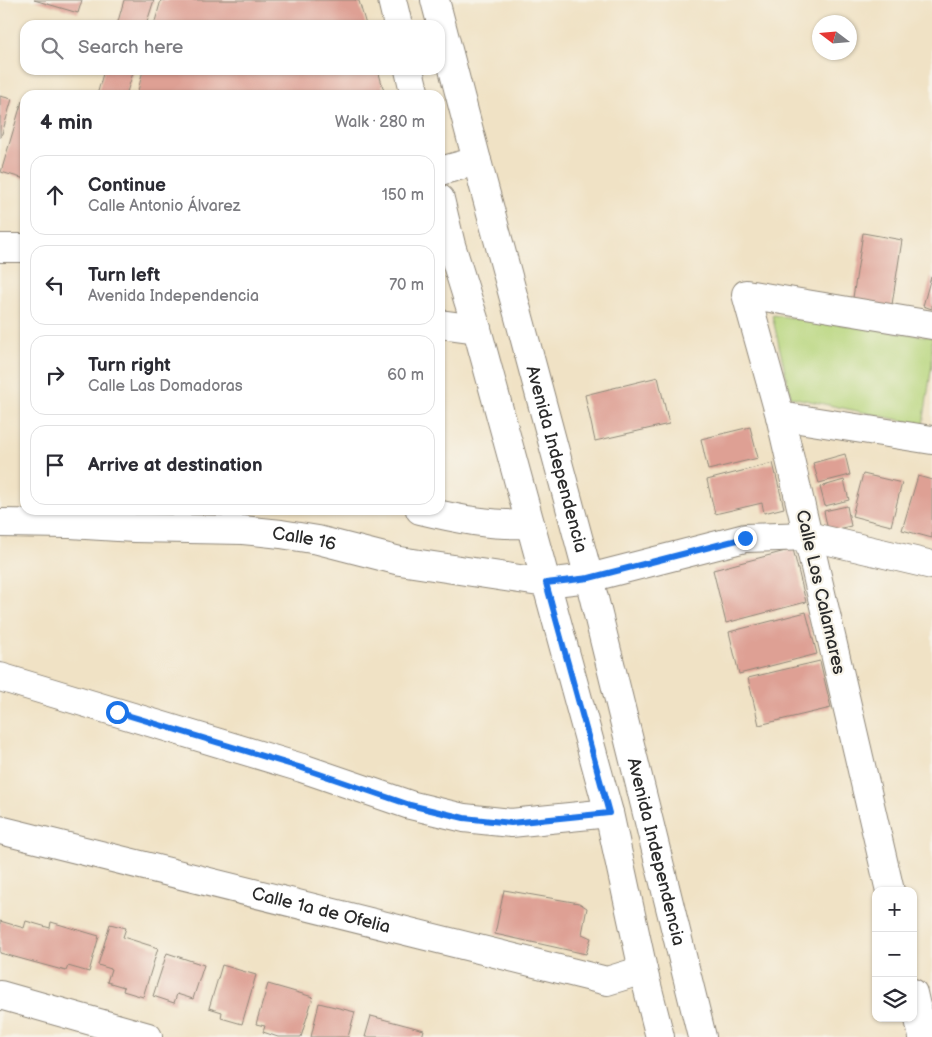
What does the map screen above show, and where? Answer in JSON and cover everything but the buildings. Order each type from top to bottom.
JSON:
[{"type":"street","points":[[392,0],[397,20]]},
{"type":"street","name":"Avenida Independencia","points":[[435,0],[440,20]]},
{"type":"street","name":"Avenida Independencia","points":[[445,38],[589,578],[702,1037]]},
{"type":"street","points":[[410,75],[414,90]]},
{"type":"street","points":[[445,170],[477,161]]},
{"type":"street","points":[[445,220],[477,329],[609,813],[643,970],[660,1037]]},
{"type":"street","points":[[0,248],[20,248]]},
{"type":"street","name":"Calle Los Calamares","points":[[889,887],[780,416],[746,294],[932,325]]},
{"type":"street","points":[[445,325],[477,329]]},
{"type":"street","points":[[780,416],[932,440]]},
{"type":"street","points":[[445,515],[485,523],[530,524]]},
{"type":"street","name":"Calle 16","points":[[0,524],[70,524],[136,519],[243,530],[318,540],[400,561],[546,583],[589,578],[745,538],[808,536],[932,564]]},
{"type":"street","points":[[0,677],[302,768],[410,805],[464,818],[511,823],[609,813]]},
{"type":"street","name":"Calle 1a de Ofelia","points":[[0,830],[607,981],[643,970]]},
{"type":"street","points":[[0,995],[148,1037]]},
{"type":"street","points":[[917,1009],[924,1037]]},
{"type":"green space","points":[[772,315],[932,337],[932,364],[923,425],[791,397]]},
{"type":"route","points":[[117,712],[302,768],[410,805],[464,818],[511,823],[609,813],[546,583],[589,578],[745,538]]}]
